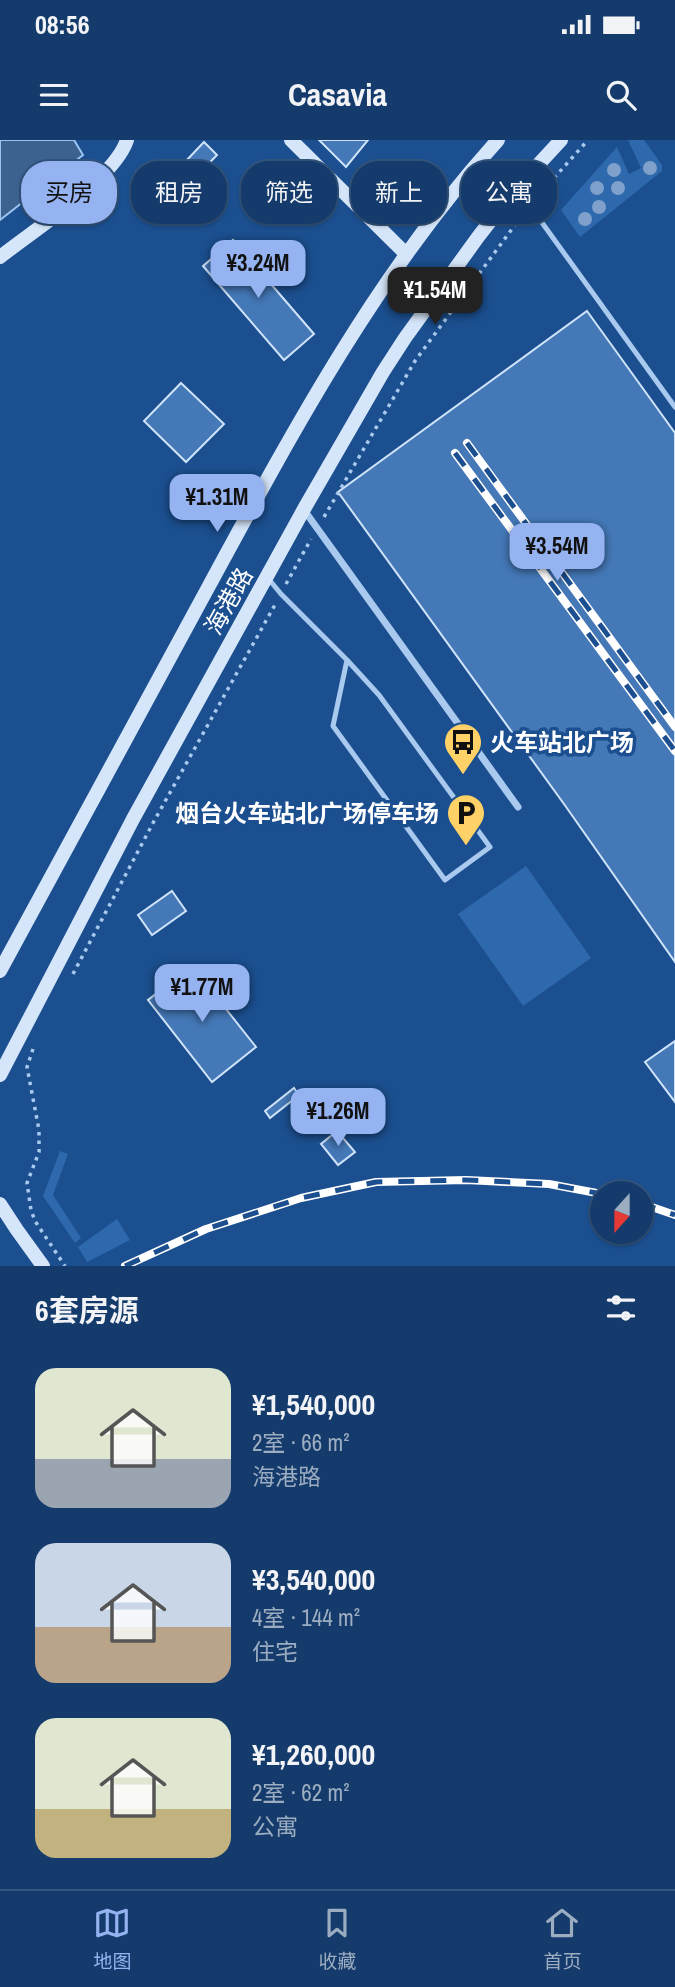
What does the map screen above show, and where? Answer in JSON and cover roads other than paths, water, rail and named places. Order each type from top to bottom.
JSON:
[{"type":"main road","points":[[0,257],[95,182],[123,152],[127,140]]},
{"type":"main road","points":[[291,140],[407,254]]},
{"type":"main road","name":"海港路","points":[[447,199],[498,140]]},
{"type":"main road","name":"海港路","points":[[542,161],[561,140]]},
{"type":"main road","name":"海港路","points":[[0,971],[245,519],[343,348],[429,224]]},
{"type":"main road","name":"海港路","points":[[0,1076],[134,818],[304,509],[383,372],[488,224]]},
{"type":"main road","points":[[0,1204],[43,1266]]},
{"type":"street","points":[[304,509],[518,807]]},
{"type":"lane","points":[[544,224],[675,407]]},
{"type":"lane","points":[[267,577],[281,594],[347,660],[379,695],[490,847],[445,880],[332,726],[347,660]]},
{"type":"railway","points":[[467,443],[675,727]]},
{"type":"railway","points":[[455,453],[675,751]]},
{"type":"railway","points":[[125,1266],[206,1229],[301,1198],[376,1182],[466,1180],[549,1184],[590,1192]]},
{"type":"railway","points":[[653,1207],[675,1215]]},
{"type":"place","name":"火车站北广场","points":[[463,776]]},
{"type":"place","name":"烟台火车站北广场停车场","points":[[466,847]]}]
